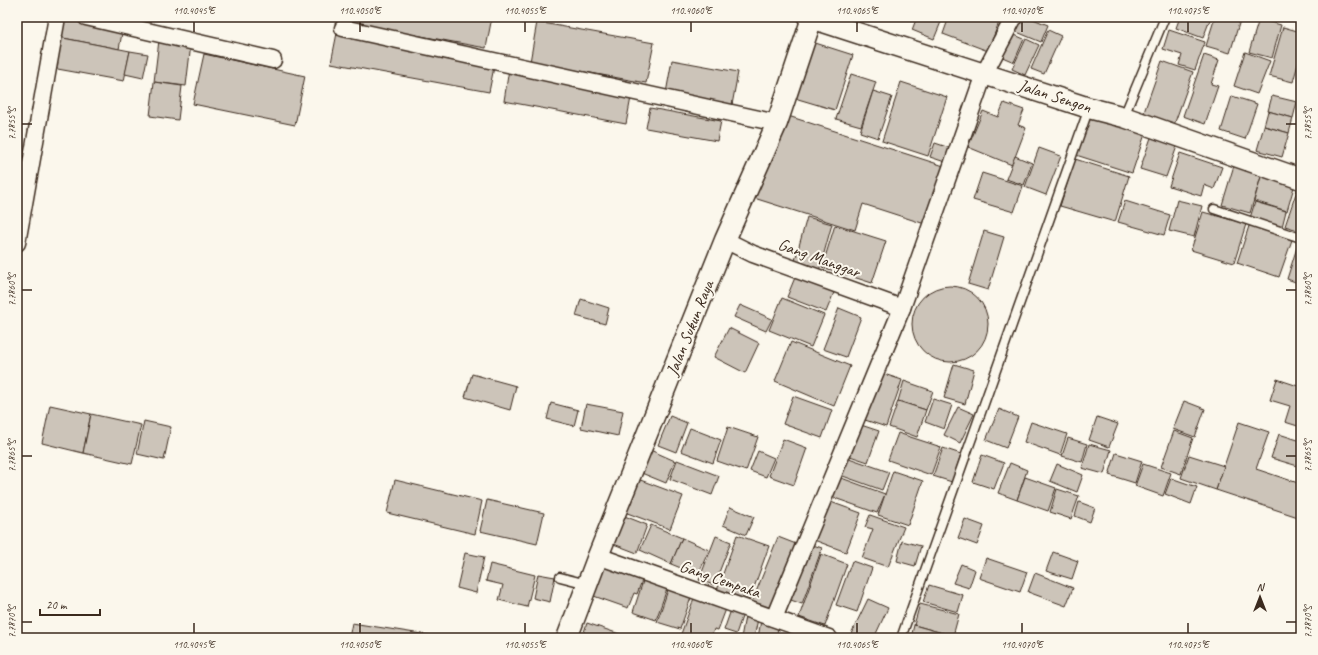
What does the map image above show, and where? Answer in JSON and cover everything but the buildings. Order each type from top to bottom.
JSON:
[{"type":"street","points":[[17,243],[57,17]]},
{"type":"street","points":[[86,17],[273,60]]},
{"type":"street","name":"Jalan Sengon","points":[[810,17],[1089,108],[1124,117],[1301,179]]},
{"type":"street","name":"Jalan Sukun Raya","points":[[567,638],[598,556],[725,240],[777,122],[810,17]]},
{"type":"street","points":[[774,618],[902,308],[984,74],[1014,17]]},
{"type":"street","points":[[343,28],[777,122]]},
{"type":"street","name":"Gang Manggar","points":[[725,240],[754,254],[902,308]]},
{"type":"street","name":"Gang Cempaka","points":[[598,556],[829,638]]},
{"type":"lane","points":[[1124,117],[1165,17]]},
{"type":"lane","points":[[901,638],[1089,108]]},
{"type":"lane","points":[[1214,209],[1301,238]]},
{"type":"lane","points":[[560,577],[587,584]]}]
